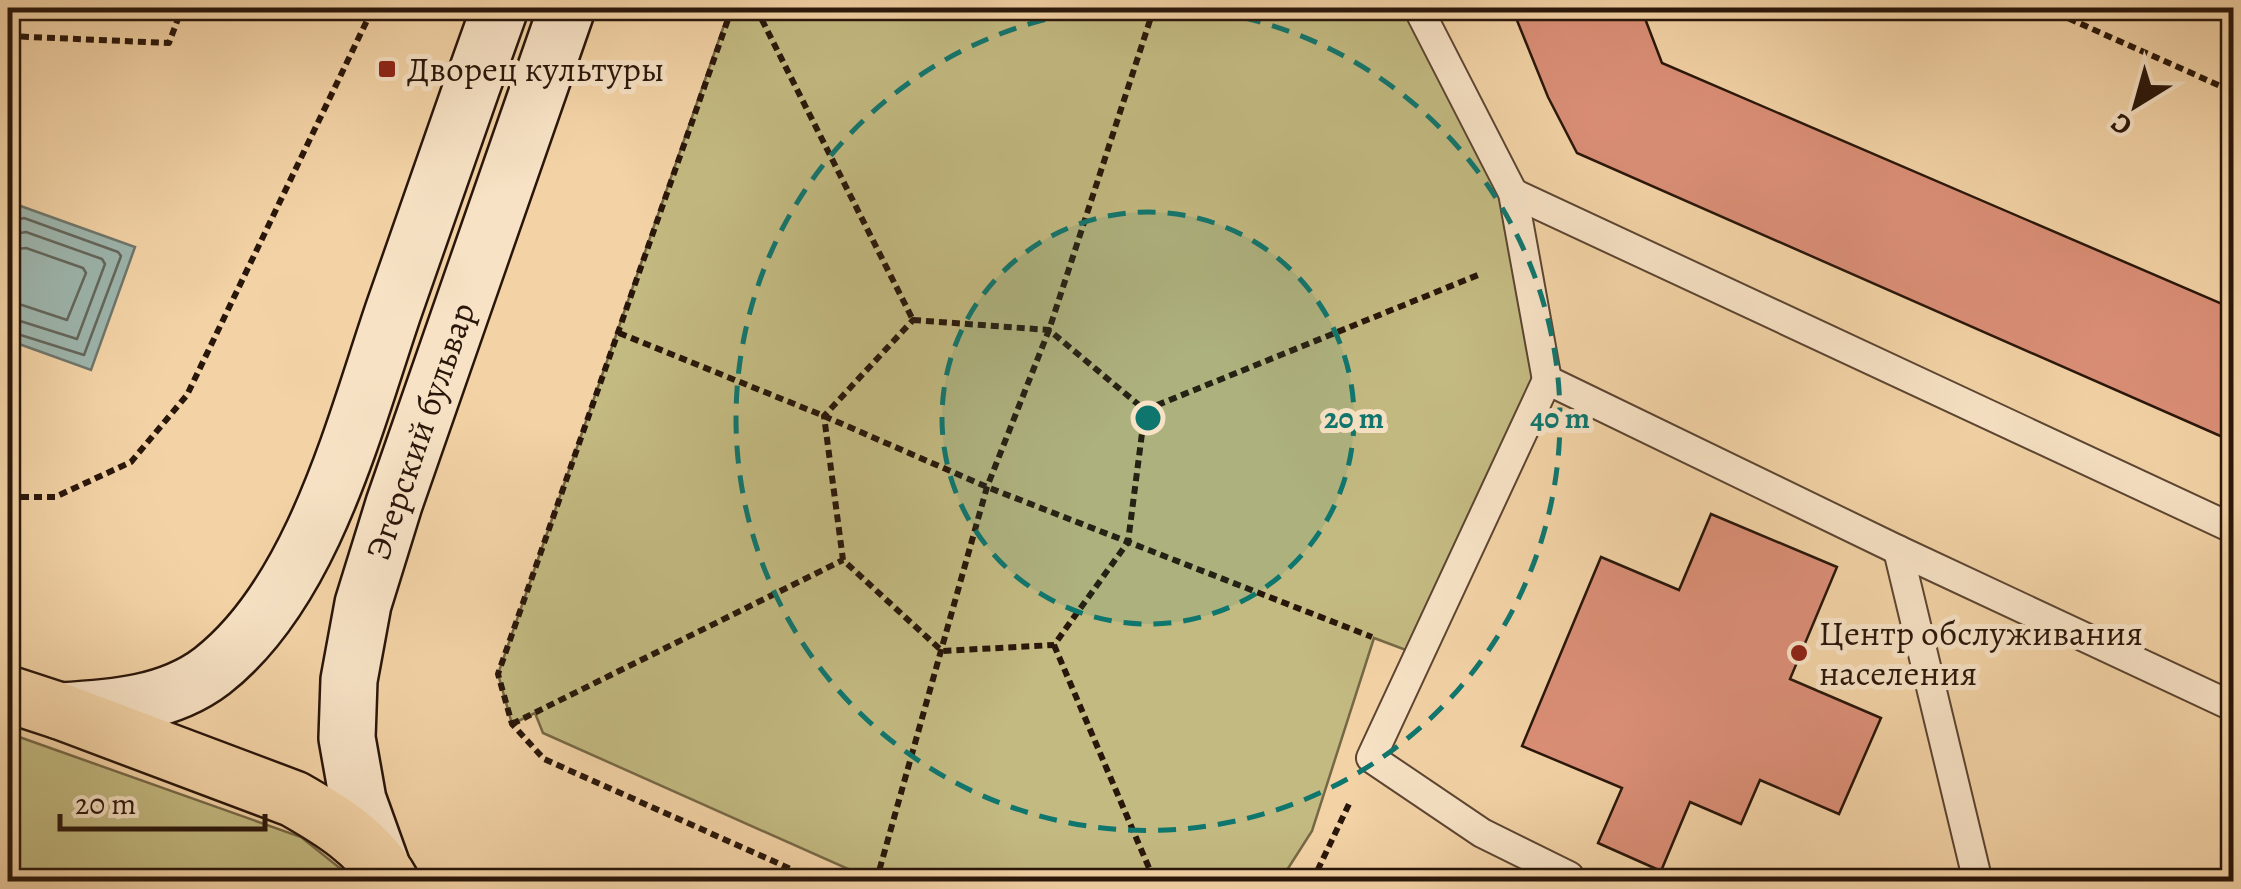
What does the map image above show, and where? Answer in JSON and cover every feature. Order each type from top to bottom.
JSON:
[{"type":"main road","name":"Эгерский бульвар","points":[[60,712],[117,708],[168,695],[208,674],[240,647],[286,584],[335,480],[500,8]]},
{"type":"main road","name":"Эгерский бульвар","points":[[386,873],[358,800],[347,738],[348,680],[363,604],[394,504],[567,8]]},
{"type":"main road","points":[[8,694],[294,798],[342,828],[386,873]]},
{"type":"lane","points":[[1418,8],[1512,193],[1547,380],[1372,758],[1482,834],[1569,876]]},
{"type":"lane","points":[[1512,193],[2234,529]]},
{"type":"lane","points":[[1547,380],[1898,550],[2232,701]]},
{"type":"lane","points":[[1898,550],[1978,882]]},
{"type":"path","points":[[8,36],[169,43],[182,8]]},
{"type":"path","points":[[8,497],[56,497],[131,462],[187,395],[373,8]]},
{"type":"path","points":[[732,8],[498,674],[512,724],[544,759],[820,882]]},
{"type":"path","points":[[756,8],[913,320]]},
{"type":"path","points":[[876,882],[987,488],[1049,330],[1154,8]]},
{"type":"path","points":[[2045,8],[2234,92]]},
{"type":"path","points":[[1146,410],[1524,257]]},
{"type":"path","points":[[824,416],[913,320]]},
{"type":"path","points":[[913,320],[1049,330],[1146,410]]},
{"type":"path","points":[[619,333],[824,416],[987,488],[1419,655]]},
{"type":"path","points":[[1054,646],[1128,542],[1146,410]]},
{"type":"path","points":[[824,416],[844,560],[942,652],[1054,646]]},
{"type":"path","points":[[512,724],[844,560]]},
{"type":"path","points":[[1054,646],[1155,882]]},
{"type":"path","points":[[1312,882],[1372,758]]},
{"type":"shaded area","points":[[730,8],[1418,8],[1512,193],[1547,380],[1419,655],[1374,638],[1312,831],[1280,881],[875,881],[543,733],[535,713],[512,724],[498,674]]},
{"type":"shaded area","points":[[8,733],[301,837],[353,881],[8,881]]},
{"type":"water","points":[[15,204],[135,247],[91,370],[8,340],[8,224]]},
{"type":"building","points":[[1512,8],[1641,8],[1662,63],[2234,309],[2234,442],[1577,153],[1548,97]]},
{"type":"building","points":[[1711,514],[1837,567],[1790,679],[1881,718],[1839,814],[1760,780],[1741,824],[1690,802],[1661,871],[1598,843],[1622,788],[1522,746],[1601,557],[1679,590]]},
{"type":"place","name":"Дворец культуры","points":[[387,69]]},
{"type":"place","name":"Центр обслуживания населения","points":[[1799,653]]}]
